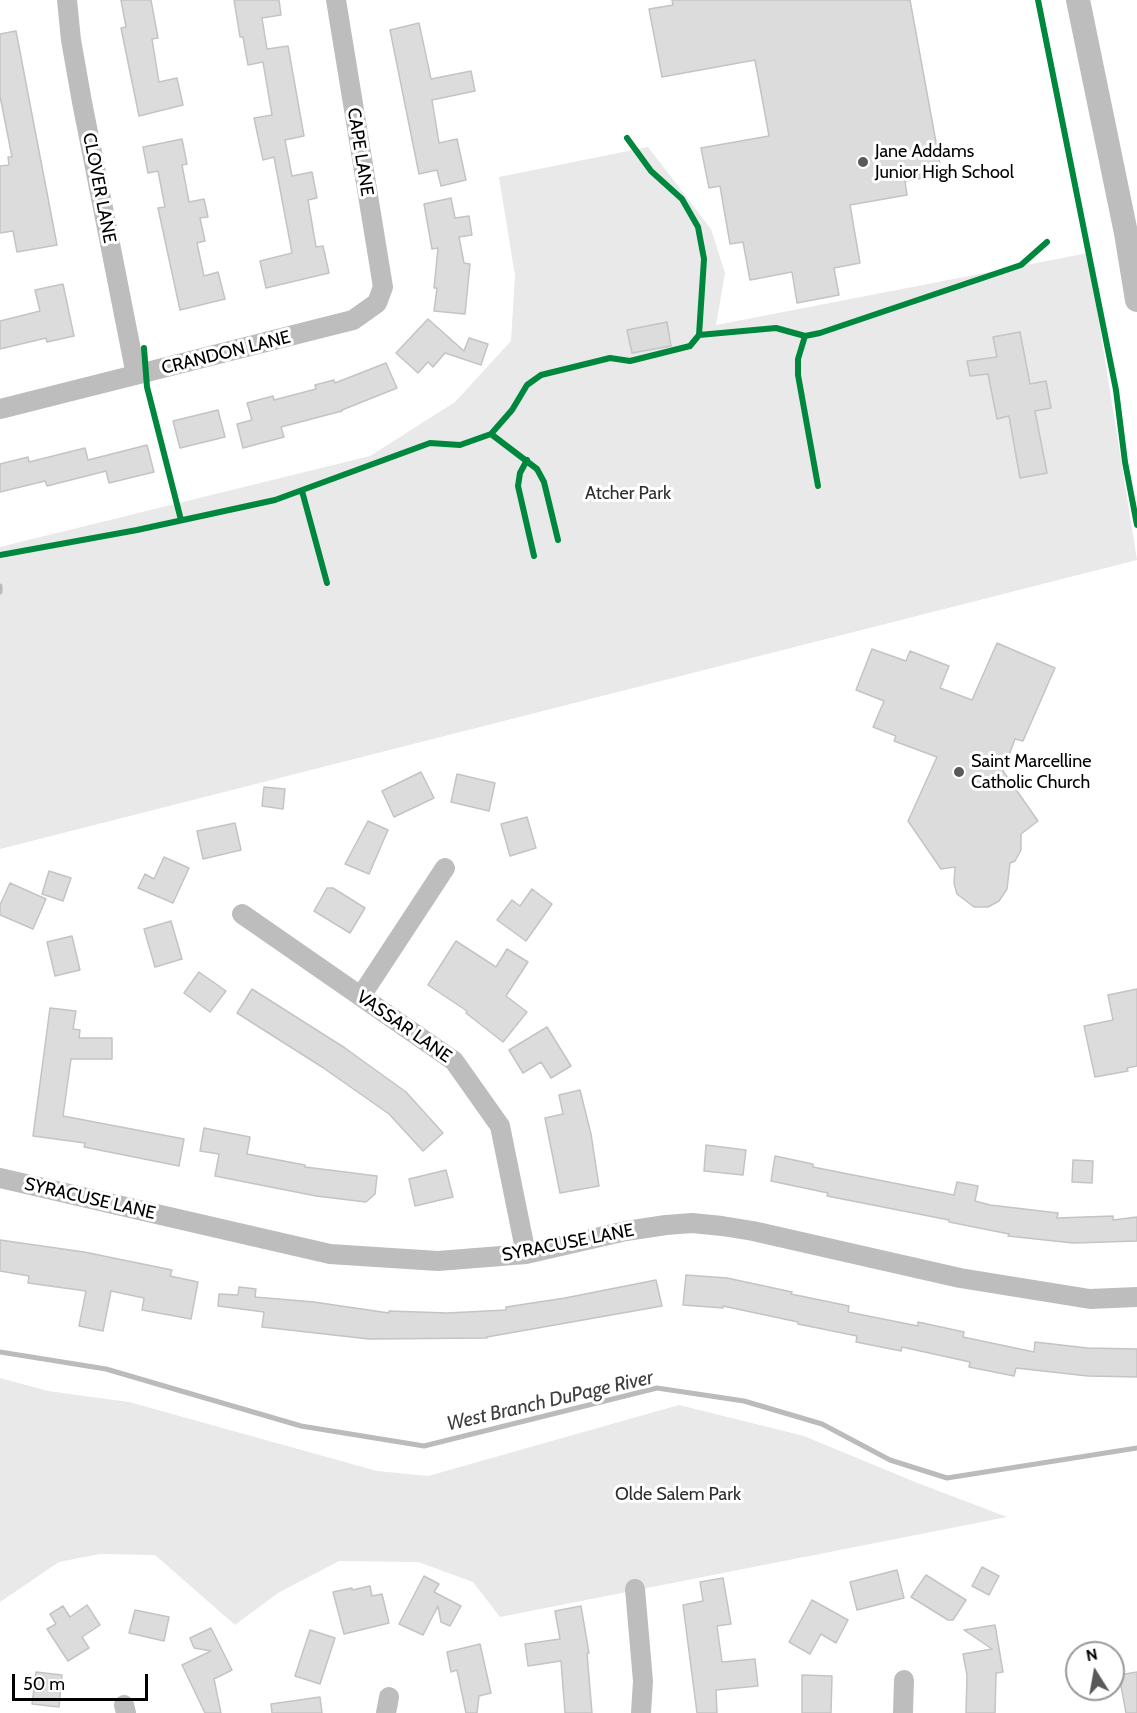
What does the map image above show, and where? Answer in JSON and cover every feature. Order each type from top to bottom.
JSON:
[{"type":"street","name":"CLOVER LANE","points":[[67,0],[80,92],[136,375]]},
{"type":"street","name":"CAPE LANE","points":[[336,0],[383,287],[377,303]]},
{"type":"street","points":[[1078,0],[1126,233],[1137,300]]},
{"type":"street","name":"CRANDON LANE","points":[[0,409],[353,320],[377,303]]},
{"type":"street","points":[[361,996],[445,868]]},
{"type":"street","name":"VASSAR LANE","points":[[242,914],[454,1061],[500,1126],[526,1254]]},
{"type":"street","name":"SYRACUSE LANE","points":[[0,1178],[330,1254],[438,1262],[526,1254],[626,1231],[692,1223],[753,1231],[960,1278],[1090,1299],[1137,1296]]},
{"type":"street","points":[[635,1588],[643,1681],[641,1713]]},
{"type":"street","points":[[903,1713],[904,1680]]},
{"type":"green space","name":"Atcher Park","points":[[648,147],[711,229],[725,273],[716,325],[1088,253],[1137,560],[0,849],[0,547],[370,456],[455,402],[511,341],[515,276],[499,177]]},
{"type":"green space","name":"Olde Salem Park","points":[[0,1378],[48,1391],[129,1402],[377,1471],[428,1476],[679,1405],[804,1436],[1007,1517],[500,1617],[473,1582],[418,1562],[339,1561],[278,1593],[235,1625],[155,1555],[100,1554],[59,1562],[0,1602]]},
{"type":"building","points":[[121,0],[151,0],[158,38],[152,39],[159,82],[177,78],[183,105],[139,116],[121,28],[126,27]]},
{"type":"building","points":[[234,0],[279,0],[281,15],[262,18],[267,49],[288,46],[304,136],[285,140],[292,176],[312,172],[317,198],[308,200],[316,247],[323,246],[329,273],[266,288],[260,261],[292,253],[274,157],[263,160],[254,118],[272,115],[263,62],[248,65],[243,37],[240,37]]},
{"type":"building","name":"Jane Addams Junior High School","points":[[672,0],[910,0],[940,164],[933,165],[935,176],[905,181],[907,195],[850,205],[860,263],[834,268],[839,295],[797,303],[792,272],[750,280],[743,242],[730,244],[720,186],[709,188],[701,148],[769,136],[755,60],[662,77],[649,9],[673,5]]},
{"type":"building","points":[[419,23],[431,79],[471,71],[475,91],[432,100],[439,143],[457,139],[466,180],[441,186],[437,170],[419,174],[390,30]]},
{"type":"building","points":[[16,31],[57,245],[17,252],[13,231],[0,233],[0,166],[9,165],[8,157],[12,157],[0,96],[0,34]]},
{"type":"building","points":[[182,139],[187,164],[182,165],[189,202],[204,199],[208,217],[200,218],[205,241],[197,243],[204,276],[218,272],[225,299],[180,310],[158,208],[165,207],[158,171],[148,173],[143,147]]},
{"type":"building","points":[[451,198],[455,218],[469,216],[472,235],[459,237],[464,263],[470,264],[465,314],[434,311],[438,248],[432,249],[424,204]]},
{"type":"building","points":[[63,284],[74,336],[47,342],[46,338],[0,349],[0,321],[40,311],[35,290]]},
{"type":"building","points":[[428,319],[464,351],[469,338],[488,344],[481,365],[445,353],[433,367],[428,362],[418,373],[396,353]]},
{"type":"building","points":[[667,322],[671,346],[632,353],[627,330]]},
{"type":"building","points":[[1020,332],[1030,384],[1046,381],[1051,408],[1035,411],[1047,473],[1020,478],[1009,416],[997,419],[988,374],[970,376],[967,361],[997,357],[993,337]]},
{"type":"building","points":[[386,363],[397,388],[342,411],[281,427],[284,437],[243,448],[237,424],[252,420],[247,403],[273,396],[274,400],[316,389],[315,385],[334,380],[335,383]]},
{"type":"building","points":[[218,410],[225,437],[180,448],[173,421]]},
{"type":"building","points":[[147,445],[154,472],[109,483],[106,471],[47,486],[45,481],[0,492],[0,464],[28,457],[29,462],[85,448],[88,460]]},
{"type":"building","points":[[997,643],[1055,668],[1023,741],[1015,739],[1003,771],[1038,821],[1021,834],[1021,850],[1015,861],[1010,863],[1007,889],[999,901],[988,907],[974,907],[957,894],[954,883],[955,867],[941,869],[908,821],[937,757],[894,741],[896,736],[873,727],[884,701],[856,690],[872,649],[906,661],[910,651],[949,666],[940,688],[972,700]]},
{"type":"building","points":[[421,772],[434,798],[394,817],[382,791]]},
{"type":"building","points":[[457,774],[495,783],[489,811],[451,802]]},
{"type":"building","points":[[264,787],[285,789],[283,809],[262,806]]},
{"type":"building","points":[[527,817],[536,848],[510,856],[501,824]]},
{"type":"building","points":[[368,821],[388,830],[369,874],[345,864]]},
{"type":"building","points":[[235,823],[241,850],[203,859],[197,831]]},
{"type":"building","points":[[164,857],[189,868],[173,903],[138,888],[145,874],[154,879]]},
{"type":"building","points":[[49,871],[71,878],[63,901],[42,894]]},
{"type":"building","points":[[10,883],[46,899],[33,929],[0,915],[0,905]]},
{"type":"building","points":[[327,888],[333,888],[365,908],[350,933],[314,911]]},
{"type":"building","points":[[532,889],[552,904],[526,941],[497,920],[512,900],[520,906]]},
{"type":"building","points":[[171,921],[182,959],[155,967],[144,929]]},
{"type":"building","points":[[72,936],[80,970],[55,976],[47,942]]},
{"type":"building","points":[[456,941],[496,967],[507,949],[528,962],[506,996],[527,1012],[503,1042],[466,1013],[467,1011],[428,985]]},
{"type":"building","points":[[199,972],[226,991],[210,1012],[184,993]]},
{"type":"building","points":[[252,989],[345,1048],[406,1092],[443,1133],[423,1151],[389,1114],[322,1067],[237,1013]]},
{"type":"building","points":[[1137,989],[1137,1066],[1127,1068],[1128,1071],[1095,1077],[1084,1026],[1113,1020],[1108,995]]},
{"type":"building","points":[[50,1008],[76,1011],[73,1029],[80,1030],[79,1038],[112,1038],[112,1059],[71,1059],[63,1116],[184,1139],[179,1166],[84,1147],[85,1143],[33,1136]]},
{"type":"building","points":[[547,1027],[571,1066],[551,1078],[541,1062],[523,1073],[509,1050]]},
{"type":"building","points":[[580,1090],[591,1134],[599,1186],[560,1193],[545,1118],[563,1114],[559,1095]]},
{"type":"building","points":[[204,1128],[250,1137],[247,1154],[305,1165],[305,1167],[377,1176],[375,1194],[366,1202],[316,1196],[215,1176],[219,1154],[200,1151]]},
{"type":"building","points":[[706,1145],[746,1150],[743,1175],[704,1171]]},
{"type":"building","points":[[775,1156],[813,1164],[813,1167],[954,1195],[957,1182],[978,1186],[975,1201],[990,1205],[1058,1213],[1057,1218],[1113,1216],[1113,1220],[1137,1217],[1137,1241],[1073,1243],[1008,1236],[1009,1234],[949,1222],[949,1220],[827,1196],[828,1193],[771,1181]]},
{"type":"building","points":[[1073,1160],[1093,1161],[1092,1183],[1072,1182]]},
{"type":"building","points":[[446,1170],[453,1197],[415,1206],[409,1179]]},
{"type":"building","points":[[0,1240],[84,1252],[172,1270],[170,1276],[198,1282],[191,1319],[142,1310],[144,1298],[111,1291],[103,1331],[79,1326],[86,1291],[28,1283],[29,1276],[0,1271]]},
{"type":"building","points":[[686,1275],[727,1278],[792,1292],[791,1294],[849,1306],[848,1312],[918,1326],[918,1322],[964,1332],[963,1337],[1034,1352],[1035,1342],[1087,1348],[1137,1349],[1137,1377],[1088,1376],[1016,1368],[1014,1376],[969,1367],[970,1362],[902,1347],[901,1351],[856,1342],[857,1336],[798,1324],[798,1322],[723,1306],[723,1308],[683,1305]]},
{"type":"building","points":[[656,1280],[662,1306],[487,1338],[369,1339],[262,1327],[264,1312],[218,1306],[219,1294],[238,1295],[239,1287],[256,1289],[255,1297],[314,1302],[389,1313],[389,1311],[447,1313],[506,1310],[506,1307]]},
{"type":"building","points":[[982,1567],[999,1576],[989,1595],[972,1586]]},
{"type":"building","points":[[897,1570],[904,1598],[857,1610],[850,1582]]},
{"type":"building","points":[[926,1575],[966,1600],[953,1620],[948,1620],[911,1597]]},
{"type":"building","points":[[424,1576],[439,1584],[434,1592],[461,1606],[450,1626],[441,1622],[438,1606],[423,1635],[399,1624]]},
{"type":"building","points":[[723,1578],[731,1624],[717,1626],[722,1662],[755,1659],[758,1686],[716,1690],[717,1713],[697,1713],[683,1605],[703,1601],[700,1582]]},
{"type":"building","points":[[370,1586],[372,1596],[382,1594],[389,1623],[344,1634],[333,1592]]},
{"type":"building","points":[[812,1600],[848,1620],[836,1643],[821,1634],[810,1654],[789,1642]]},
{"type":"building","points":[[87,1605],[100,1625],[82,1637],[89,1648],[68,1661],[47,1629],[56,1624],[50,1614],[63,1606],[70,1617]]},
{"type":"building","points":[[581,1606],[589,1653],[587,1653],[592,1713],[565,1713],[561,1661],[528,1666],[525,1644],[560,1639],[555,1611]]},
{"type":"building","points":[[135,1610],[169,1617],[164,1641],[129,1633]]},
{"type":"building","points":[[995,1625],[1003,1672],[996,1673],[995,1713],[966,1713],[967,1675],[963,1654],[992,1649],[964,1630]]},
{"type":"building","points":[[211,1628],[232,1670],[214,1679],[221,1713],[205,1713],[182,1665],[211,1651],[194,1648],[190,1638]]},
{"type":"building","points":[[310,1630],[335,1638],[320,1684],[295,1676]]},
{"type":"building","points":[[480,1644],[491,1693],[479,1696],[477,1713],[466,1713],[457,1670],[451,1672],[447,1652]]},
{"type":"building","points":[[36,1672],[62,1675],[59,1707],[32,1704]]},
{"type":"building","points":[[1137,1672],[1137,1713],[1126,1713],[1124,1701],[1125,1674]]},
{"type":"building","points":[[802,1675],[832,1676],[831,1713],[802,1713]]},
{"type":"building","points":[[320,1697],[322,1713],[272,1713],[271,1704]]},
{"type":"waterway","points":[[0,586],[0,592]]},
{"type":"waterway","name":"West Branch DuPage River","points":[[0,1352],[106,1369],[301,1426],[424,1446],[657,1388],[744,1401],[822,1424],[890,1460],[947,1478],[1137,1448]]},
{"type":"cycle path","points":[[1038,0],[1116,390],[1125,462],[1137,525]]},
{"type":"cycle path","points":[[627,138],[651,171],[682,199],[698,227],[704,259],[699,335]]},
{"type":"cycle path","points":[[0,555],[137,530],[275,500],[430,443],[460,445],[491,434],[512,410],[527,385],[541,375],[610,358],[630,361],[690,346],[699,335],[776,328],[805,336],[820,333],[1021,265],[1047,242]]},
{"type":"cycle path","points":[[805,336],[798,359],[798,375],[818,486]]},
{"type":"cycle path","points":[[144,348],[147,387],[181,520]]},
{"type":"cycle path","points":[[491,434],[537,469],[544,482],[558,540]]},
{"type":"cycle path","points":[[527,460],[520,473],[518,486],[534,556]]},
{"type":"cycle path","points":[[302,491],[327,583]]},
{"type":"place","name":"Jane Addams Junior High School","points":[[863,162]]},
{"type":"place","name":"Saint Marcelline Catholic Church","points":[[959,772]]}]
